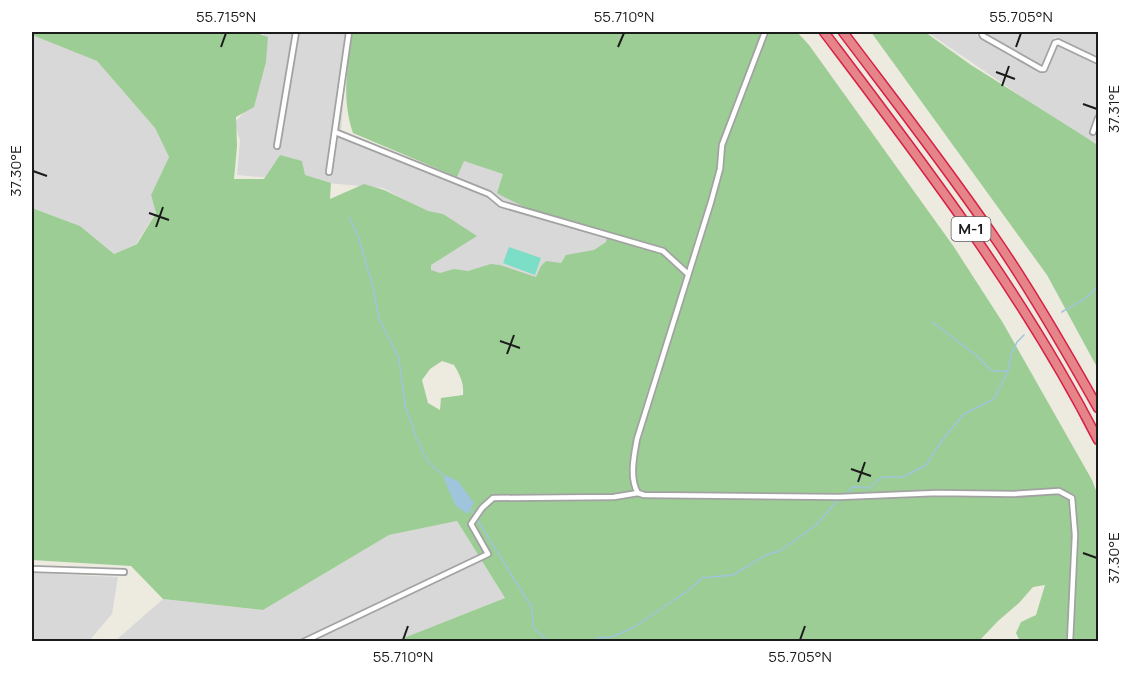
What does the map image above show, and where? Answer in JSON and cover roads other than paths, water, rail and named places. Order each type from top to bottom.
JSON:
[{"type":"highway","name":"М-1","points":[[824,32],[950,199],[985,250],[1055,361],[1098,440]]},
{"type":"highway","name":"М-1","points":[[843,32],[962,190],[998,242],[1036,301],[1098,408]]},
{"type":"street","points":[[277,146],[296,32]]},
{"type":"street","points":[[329,172],[349,32]]},
{"type":"street","points":[[638,493],[634,487],[634,458],[637,439],[717,180],[722,145],[765,32]]},
{"type":"street","points":[[981,32],[983,36],[1041,69],[1044,69],[1055,43],[1058,42],[1098,61]]},
{"type":"street","points":[[1093,132],[1098,118]]},
{"type":"street","points":[[335,132],[489,194],[501,204],[663,251],[688,274]]},
{"type":"street","points":[[303,642],[488,554],[471,524],[482,508],[493,498],[614,497],[638,493],[644,495],[839,497],[1059,491],[1072,498],[1075,535],[1070,642]]},
{"type":"street","points":[[32,569],[124,572]]},
{"type":"water","points":[[445,475],[458,481],[474,503],[467,514],[455,505],[444,479]]},
{"type":"waterway","points":[[349,217],[358,236],[373,286],[379,319],[399,359],[405,405],[416,437],[428,462],[444,476]]},
{"type":"waterway","points":[[1062,312],[1087,297],[1098,285]]},
{"type":"waterway","points":[[932,322],[976,355],[992,371],[1008,371]]},
{"type":"waterway","points":[[845,495],[853,487],[869,488],[882,477],[903,477],[926,465],[943,439],[964,414],[994,399],[1008,371],[1017,342],[1024,335]]},
{"type":"waterway","points":[[595,642],[597,638],[612,637],[634,627],[689,590],[702,578],[733,575],[766,555],[780,551],[816,525],[838,500]]},
{"type":"waterway","points":[[470,508],[532,608],[533,627],[549,642]]}]
